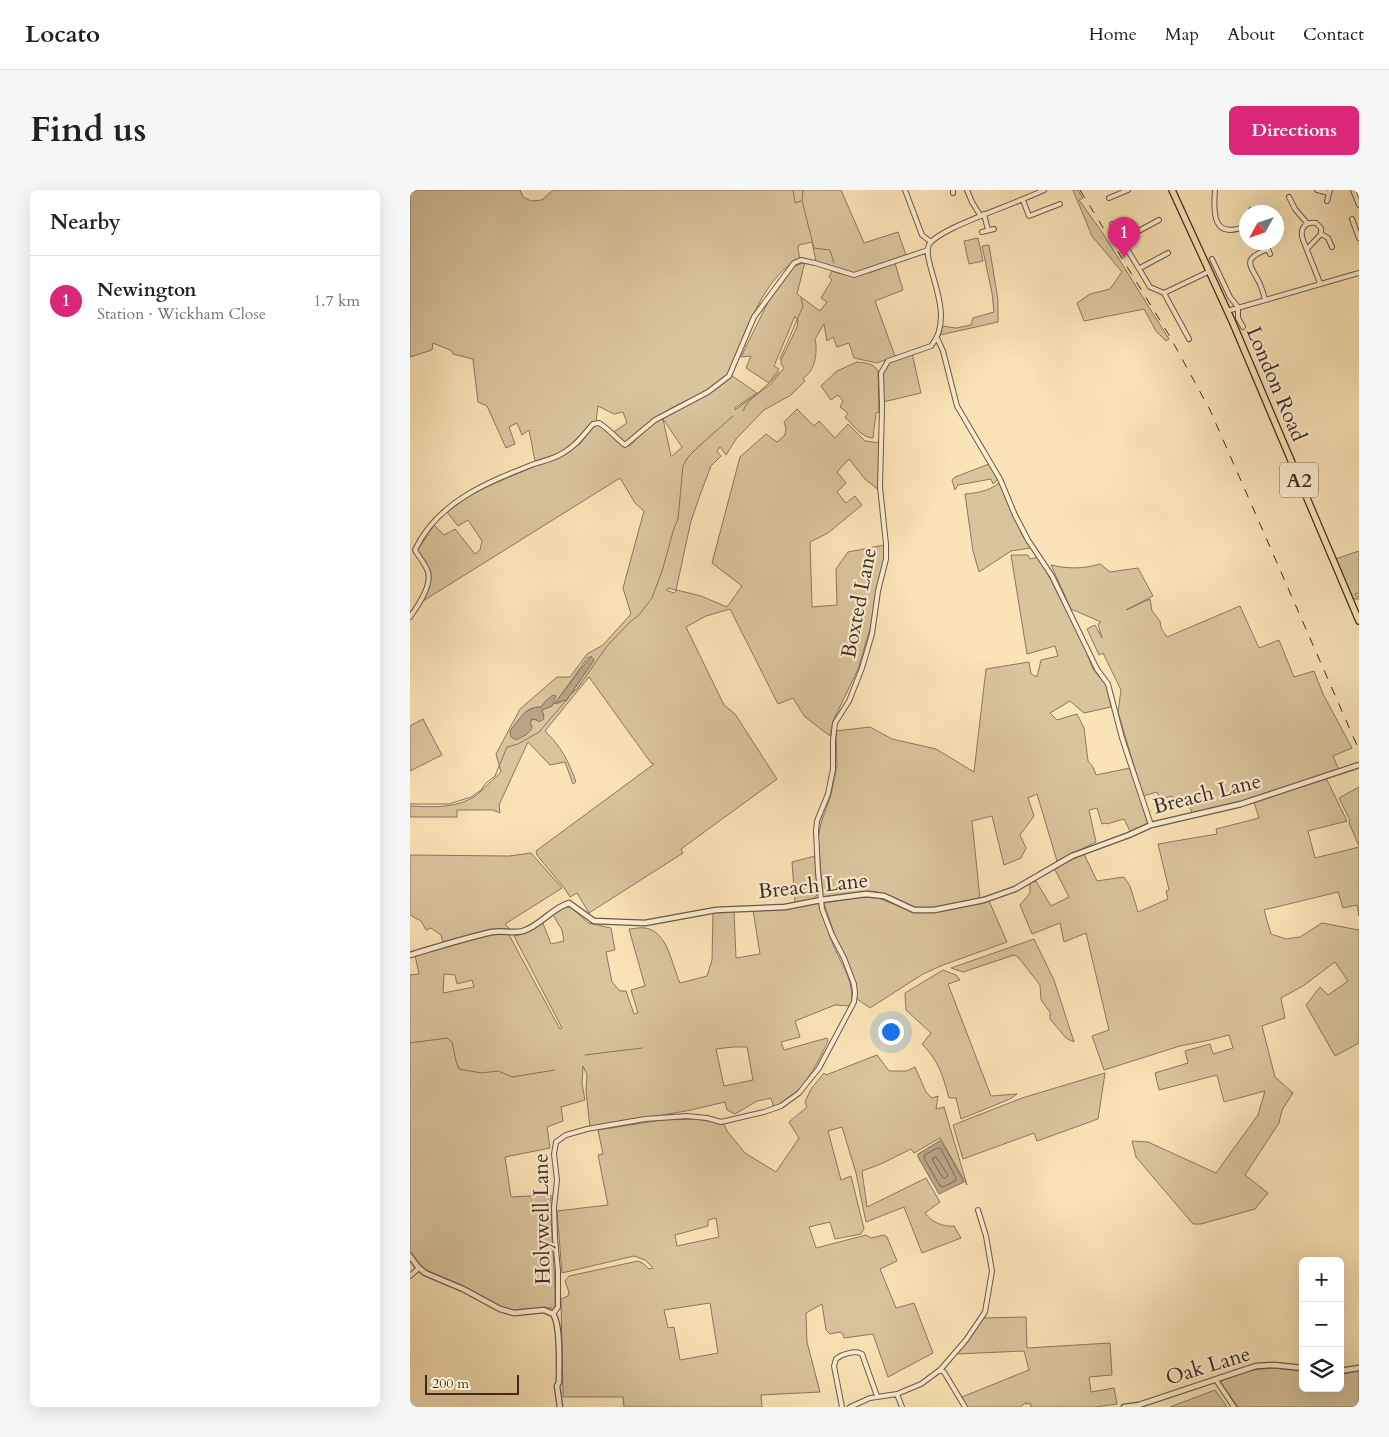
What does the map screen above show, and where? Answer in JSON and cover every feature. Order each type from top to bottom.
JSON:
[{"type":"main road","name":"London Road","points":[[1172,190],[1188,221],[1208,272],[1227,310],[1359,621]]},
{"type":"street","points":[[905,190],[922,235],[931,242]]},
{"type":"street","points":[[967,190],[972,202],[982,214],[988,230]]},
{"type":"street","points":[[1044,190],[982,214],[941,234],[931,242],[928,250],[941,312],[941,324],[937,338],[943,351],[957,406],[1000,479],[1028,540],[1052,576],[1098,669],[1108,684],[1122,738],[1151,825]]},
{"type":"street","points":[[1109,198],[1128,190]]},
{"type":"street","points":[[1215,190],[1213,206],[1215,217],[1220,225],[1233,230],[1239,228]]},
{"type":"street","points":[[1317,190],[1329,192],[1327,201]]},
{"type":"street","points":[[1353,190],[1359,205]]},
{"type":"street","points":[[1289,198],[1295,209],[1307,223]]},
{"type":"street","points":[[1022,200],[1030,216],[1060,204]]},
{"type":"street","points":[[1122,240],[1159,220]]},
{"type":"street","points":[[1348,224],[1352,221],[1357,228],[1359,238]]},
{"type":"street","points":[[1307,249],[1321,234],[1321,228],[1316,222],[1307,223],[1301,230],[1301,235],[1320,283]]},
{"type":"street","points":[[1112,224],[1150,287],[1164,292],[1208,272]]},
{"type":"street","points":[[982,232],[994,229]]},
{"type":"street","points":[[1321,234],[1328,238],[1332,247]]},
{"type":"street","points":[[1265,300],[1261,286],[1250,266],[1252,257],[1258,253],[1268,249],[1270,254]]},
{"type":"street","points":[[410,617],[426,592],[428,576],[428,571],[415,550],[439,516],[464,496],[502,477],[562,454],[583,438],[593,424],[599,423],[607,428],[615,438],[625,444],[655,420],[720,385],[729,376],[754,317],[794,263],[801,260],[854,275],[928,250]]},
{"type":"street","points":[[1140,268],[1168,253]]},
{"type":"street","name":"London Road","points":[[1212,260],[1230,298],[1238,307],[1238,318],[1243,327]]},
{"type":"street","points":[[1227,310],[1359,273]]},
{"type":"street","points":[[1164,292],[1188,339]]},
{"type":"street","name":"Boxted Lane","points":[[820,900],[816,832],[817,821],[828,794],[833,769],[835,723],[849,700],[862,668],[872,634],[878,591],[886,558],[880,487],[881,373],[888,361],[931,346],[937,338]]},
{"type":"street","name":"Breach Lane","points":[[410,955],[495,932],[522,932],[553,911],[569,903],[590,919],[599,922],[645,923],[716,910],[785,907],[861,894],[884,896],[907,908],[922,911],[984,900],[1015,889],[1076,854],[1129,836],[1151,825],[1241,804],[1359,765]]},
{"type":"street","name":"Holywell Lane","points":[[554,1314],[558,1307],[555,1230],[557,1180],[554,1154],[556,1142],[566,1135],[587,1129],[645,1119],[687,1116],[707,1118],[721,1122],[778,1108],[799,1093],[818,1068],[855,998],[854,984],[844,958],[832,936],[820,900]]},
{"type":"street","points":[[850,1407],[877,1396],[896,1394],[921,1384],[940,1370],[966,1340],[985,1312],[992,1271],[986,1236],[978,1210]]},
{"type":"street","points":[[410,1256],[425,1273],[463,1289],[500,1310],[514,1313],[546,1310],[554,1314],[557,1319],[558,1331],[560,1407]]},
{"type":"street","points":[[410,1276],[419,1268]]},
{"type":"street","points":[[842,1407],[834,1361],[840,1356],[856,1352],[862,1354],[877,1396]]},
{"type":"street","name":"Oak Lane","points":[[1124,1407],[1261,1366],[1299,1368]]},
{"type":"street","points":[[1344,1370],[1359,1368]]},
{"type":"street","points":[[940,1370],[944,1372],[965,1407]]},
{"type":"street","points":[[1216,1380],[1234,1407]]},
{"type":"street","points":[[896,1394],[902,1407]]},
{"type":"shaded area","points":[[410,190],[520,190],[523,197],[531,201],[542,200],[553,190],[841,190],[864,243],[898,232],[906,255],[853,273],[816,261],[812,242],[799,245],[800,259],[789,265],[779,274],[762,297],[729,373],[715,387],[662,413],[625,442],[612,433],[627,423],[623,412],[614,414],[598,406],[596,421],[580,436],[560,453],[535,461],[529,430],[522,435],[517,423],[509,427],[515,444],[506,448],[487,406],[478,402],[473,359],[453,354],[452,351],[433,343],[432,350],[410,357]]},
{"type":"shaded area","points":[[1073,190],[1078,190],[1083,198],[1079,200],[1102,232],[1169,339],[1166,341],[1156,331],[1144,309],[1084,321],[1077,303],[1090,294],[1110,289],[1122,272],[1092,236]]},
{"type":"shaded area","points":[[978,238],[983,261],[969,264],[964,241]]},
{"type":"shaded area","points":[[989,245],[998,300],[998,322],[940,335],[942,326],[956,328],[971,325],[973,318],[994,312],[982,246]]},
{"type":"shaded area","points":[[805,262],[797,294],[820,311],[827,302],[821,298],[832,280],[829,277],[832,271],[841,274],[857,275],[895,263],[903,290],[875,301],[895,356],[877,363],[854,358],[849,343],[837,347],[833,337],[827,341],[824,324],[815,339],[815,361],[810,371],[803,378],[805,381],[791,395],[764,410],[736,439],[726,455],[720,447],[717,451],[721,456],[711,466],[691,521],[676,590],[668,588],[666,590],[674,593],[677,590],[701,596],[727,607],[742,586],[712,563],[740,457],[766,434],[777,442],[785,435],[784,422],[797,409],[814,426],[819,421],[835,438],[848,424],[865,441],[880,443],[880,491],[865,479],[849,459],[837,472],[846,483],[837,492],[846,503],[855,496],[862,505],[828,533],[810,542],[812,607],[837,605],[836,569],[848,552],[884,545],[885,557],[875,596],[874,615],[858,669],[833,721],[830,736],[805,717],[793,698],[778,704],[730,609],[706,616],[686,627],[724,705],[735,714],[777,779],[681,849],[683,853],[589,913],[577,893],[570,897],[537,855],[536,851],[654,764],[651,763],[589,677],[545,731],[564,755],[576,782],[573,784],[565,762],[550,765],[528,742],[499,805],[500,813],[493,810],[457,810],[457,817],[410,817],[410,806],[436,807],[454,805],[478,794],[501,772],[496,754],[520,709],[557,677],[570,677],[587,654],[603,645],[631,614],[623,588],[644,511],[635,503],[620,478],[423,601],[430,579],[430,570],[417,551],[434,525],[444,535],[455,529],[475,554],[480,550],[482,541],[468,520],[458,526],[447,512],[474,492],[566,453],[580,444],[594,426],[600,425],[622,445],[630,446],[661,418],[707,393],[731,375],[757,393],[735,408],[735,410],[771,384],[784,368],[781,360],[797,327],[798,321],[795,316],[774,366],[779,369],[769,383],[746,368],[751,356],[741,357],[771,296],[793,267]],"holes":[[[663,419],[682,447],[672,456],[671,456]],[[588,657],[594,660],[566,701],[564,700],[557,704],[556,702]],[[553,695],[552,706],[542,710],[544,716],[537,720],[533,719],[526,735],[523,736],[511,729],[526,711],[541,707]]]},
{"type":"shaded area","points":[[912,353],[921,393],[883,402],[883,373],[887,364]]},
{"type":"shaded area","points":[[857,362],[872,365],[878,371],[879,412],[876,413],[873,438],[861,433],[845,417],[848,413],[840,407],[843,401],[838,395],[831,400],[821,386],[837,371]]},
{"type":"shaded area","points":[[989,464],[998,479],[993,484],[991,479],[958,485],[955,490],[952,480],[955,477]]},
{"type":"shaded area","points":[[1000,482],[1022,535],[1031,548],[1011,551],[979,572],[973,551],[965,494],[988,489]]},
{"type":"shaded area","points":[[1359,551],[1359,593],[1355,594],[1359,596],[1359,599],[1355,599],[1351,596],[1335,559]]},
{"type":"shaded area","points":[[1011,555],[1028,555],[1030,559],[1039,557],[1081,639],[1093,669],[1106,685],[1111,707],[1084,713],[1070,701],[1050,713],[1057,720],[1077,714],[1084,728],[1088,761],[1096,775],[1130,768],[1148,823],[1131,833],[1124,819],[1102,824],[1097,808],[1089,810],[1096,842],[1057,861],[1037,794],[1028,798],[1034,816],[1020,835],[1026,848],[1021,858],[1004,865],[992,816],[972,821],[980,899],[931,908],[914,908],[878,892],[869,891],[823,897],[818,838],[831,795],[837,765],[836,731],[870,727],[892,739],[936,749],[974,772],[986,669],[1029,662],[1031,674],[1037,677],[1041,660],[1058,656],[1055,646],[1027,654]]},
{"type":"shaded area","points":[[1100,564],[1110,572],[1138,568],[1153,596],[1126,610],[1150,599],[1152,611],[1160,621],[1161,628],[1167,637],[1240,606],[1259,648],[1279,640],[1294,677],[1314,671],[1323,694],[1352,748],[1333,756],[1339,770],[1240,803],[1192,813],[1188,802],[1174,806],[1172,796],[1160,799],[1157,792],[1143,796],[1118,712],[1121,690],[1103,653],[1099,655],[1087,629],[1095,625],[1102,638],[1098,624],[1101,622],[1071,609],[1051,565],[1076,568]]},
{"type":"shaded area","points":[[423,719],[442,755],[410,771],[410,726]]},
{"type":"shaded area","points":[[1326,778],[1347,821],[1308,831],[1315,858],[1359,847],[1359,916],[1357,905],[1343,908],[1338,892],[1264,910],[1271,934],[1286,939],[1300,937],[1322,923],[1359,930],[1359,1043],[1335,1056],[1306,1005],[1320,987],[1328,995],[1348,981],[1335,962],[1303,986],[1281,998],[1285,1018],[1262,1026],[1275,1077],[1293,1093],[1282,1110],[1279,1123],[1245,1175],[1268,1193],[1255,1209],[1201,1224],[1193,1224],[1136,1157],[1132,1141],[1148,1142],[1216,1173],[1258,1115],[1265,1091],[1224,1102],[1217,1075],[1159,1090],[1155,1073],[1188,1063],[1185,1051],[1210,1044],[1213,1054],[1233,1048],[1229,1035],[1180,1046],[1104,1070],[1092,1036],[1109,1030],[1086,933],[1064,942],[1060,923],[1032,934],[1020,905],[1030,893],[1030,883],[1036,881],[1051,906],[1069,897],[1054,868],[1084,854],[1097,881],[1124,877],[1130,886],[1138,912],[1168,899],[1166,891],[1169,890],[1158,844],[1217,834],[1216,829],[1259,818],[1254,802]]},
{"type":"shaded area","points":[[1359,787],[1359,846],[1349,823],[1350,820],[1339,798]]},
{"type":"shaded area","points":[[531,853],[562,888],[505,924],[511,930],[500,929],[443,943],[441,935],[431,928],[426,930],[421,921],[410,915],[410,855],[509,856]]},
{"type":"shaded area","points":[[815,856],[817,895],[813,900],[795,903],[792,862]]},
{"type":"shaded area","points":[[862,897],[878,898],[917,913],[989,901],[1007,942],[923,974],[870,1008],[857,999],[856,985],[835,936],[824,903]]},
{"type":"shaded area","points":[[819,902],[832,942],[850,982],[851,1006],[835,1005],[795,1021],[800,1037],[781,1042],[784,1050],[827,1038],[828,1041],[818,1061],[801,1087],[774,1108],[771,1098],[757,1101],[735,1114],[727,1110],[725,1102],[590,1128],[586,1091],[587,1075],[583,1066],[582,1084],[585,1100],[561,1107],[563,1121],[547,1127],[550,1148],[505,1157],[511,1197],[551,1195],[555,1308],[541,1308],[518,1312],[500,1307],[421,1268],[410,1252],[410,975],[419,974],[415,955],[486,935],[508,933],[560,1029],[562,1028],[514,936],[526,933],[542,921],[551,944],[564,941],[562,930],[553,915],[565,907],[571,907],[588,923],[611,928],[615,950],[606,952],[612,982],[620,991],[626,991],[634,1014],[638,1013],[631,990],[645,986],[629,929],[645,928],[659,935],[668,950],[680,983],[707,976],[712,960],[713,912],[734,911],[736,958],[760,954],[753,910],[777,910]],"holes":[[[444,974],[455,975],[457,984],[472,980],[474,987],[443,993]],[[747,1047],[753,1080],[724,1086],[716,1049]]]},
{"type":"shaded area","points":[[1034,939],[1054,980],[1074,1042],[1066,1038],[1050,1019],[1050,1012],[1041,1000],[1040,985],[1018,957],[1014,955],[963,972],[951,968]]},
{"type":"shaded area","points":[[943,970],[956,975],[960,980],[948,984],[991,1096],[1017,1094],[1010,1099],[961,1119],[956,1098],[949,1098],[940,1069],[922,1044],[931,1033],[906,1010],[905,993]]},
{"type":"shaded area","points":[[877,1055],[889,1071],[907,1071],[915,1067],[926,1092],[932,1098],[938,1096],[936,1109],[944,1107],[967,1185],[940,1138],[914,1153],[911,1149],[862,1171],[867,1207],[926,1178],[940,1202],[925,1213],[938,1223],[954,1226],[961,1238],[922,1253],[904,1207],[866,1222],[856,1173],[842,1127],[828,1131],[841,1180],[851,1176],[864,1229],[861,1234],[835,1239],[830,1222],[809,1227],[816,1248],[866,1235],[871,1238],[884,1235],[887,1237],[897,1261],[880,1269],[896,1308],[914,1303],[933,1353],[888,1377],[873,1334],[844,1338],[840,1332],[830,1334],[826,1330],[822,1304],[806,1313],[807,1342],[820,1392],[761,1395],[762,1407],[624,1407],[623,1397],[563,1397],[561,1299],[568,1296],[569,1292],[565,1281],[569,1276],[638,1261],[649,1269],[653,1268],[645,1260],[634,1256],[562,1273],[557,1211],[608,1205],[598,1155],[603,1154],[598,1130],[662,1120],[698,1119],[724,1124],[727,1131],[745,1153],[776,1172],[799,1138],[789,1122],[807,1107],[805,1102],[811,1089],[824,1073],[826,1075]],"holes":[[[716,1218],[719,1237],[677,1246],[675,1235],[708,1226],[708,1220]],[[710,1303],[718,1353],[680,1360],[674,1327],[668,1328],[664,1310]]]},
{"type":"shaded area","points":[[1105,1073],[1098,1119],[1037,1141],[1034,1133],[963,1159],[953,1125],[1022,1098]]},
{"type":"shaded area","points":[[1026,1317],[1027,1348],[1110,1343],[1112,1375],[1089,1377],[1091,1392],[1114,1388],[1117,1404],[1095,1407],[1031,1407],[1030,1403],[1026,1404],[1026,1402],[1021,1407],[966,1407],[962,1397],[1029,1370],[1024,1351],[956,1354],[982,1318]]},
{"type":"shaded area","points":[[1273,1368],[1299,1371],[1299,1392],[1344,1392],[1344,1374],[1359,1370],[1359,1407],[1238,1407],[1221,1383],[1223,1380],[1252,1370]]},
{"type":"shaded area","points":[[1215,1390],[1227,1407],[1170,1407]]},
{"type":"water","points":[[591,656],[594,660],[566,701],[554,704]]},
{"type":"water","points":[[553,695],[556,696],[552,706],[542,710],[544,719],[539,722],[532,719],[530,723],[532,727],[528,733],[516,740],[511,737],[510,731],[523,715],[531,709],[541,707]]},
{"type":"water","points":[[941,1140],[964,1182],[939,1194],[918,1154]]},
{"type":"waterway","points":[[793,190],[795,203],[801,201]]},
{"type":"waterway","points":[[803,190],[802,201],[814,248],[830,250],[834,263]]},
{"type":"waterway","points":[[780,359],[803,306],[801,298]]},
{"type":"waterway","points":[[743,411],[749,401],[779,372]]},
{"type":"waterway","points":[[571,694],[577,689],[607,646],[639,615],[652,598],[678,519],[683,466],[688,457],[733,416]]},
{"type":"waterway","points":[[410,804],[449,804],[471,797],[495,776],[507,747],[518,744],[539,732],[569,697]]},
{"type":"waterway","points":[[410,1043],[447,1038],[452,1042],[459,1069],[481,1073],[498,1071],[512,1077],[555,1070]]},
{"type":"waterway","points":[[585,1055],[642,1048]]},
{"type":"railway","points":[[1080,190],[1169,335],[1210,410],[1359,750]]},
{"type":"place","name":"Newington","points":[[1124,258]]}]
